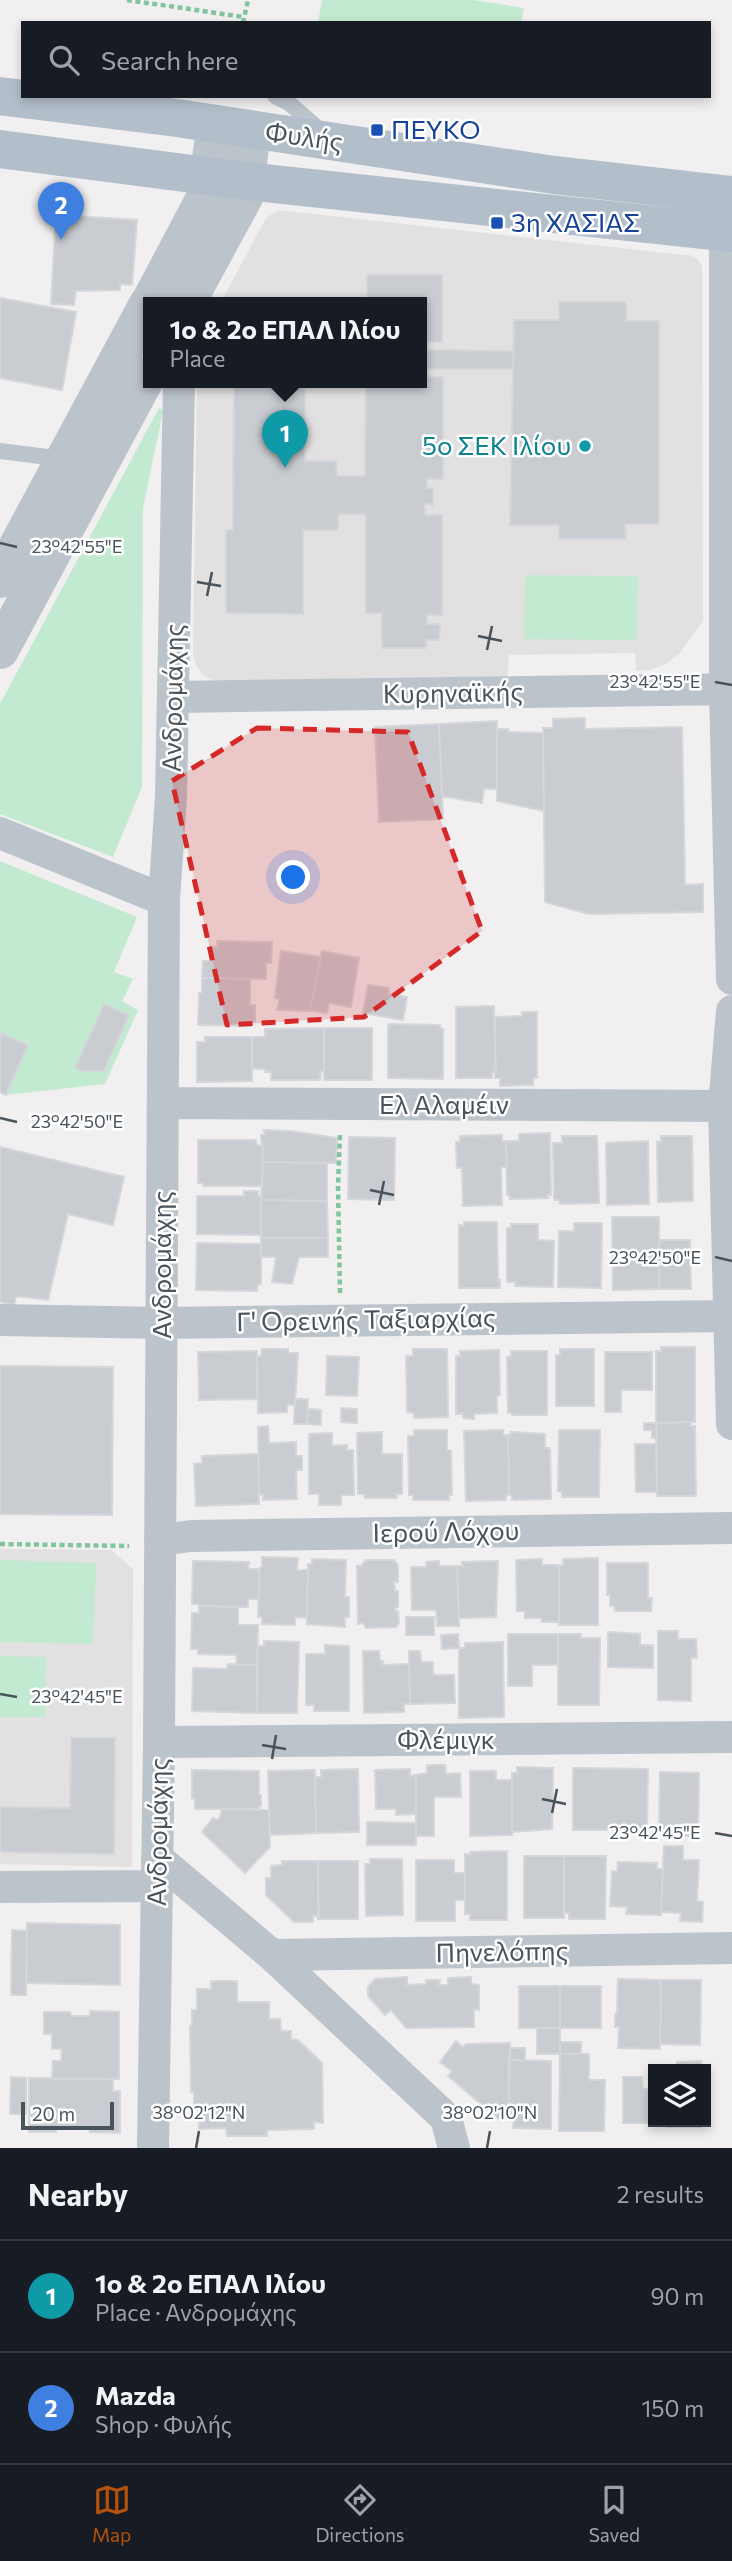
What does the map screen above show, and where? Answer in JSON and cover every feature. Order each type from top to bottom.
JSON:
[{"type":"main road","name":"Φυλής","points":[[0,96],[21,97]]},
{"type":"main road","name":"Φυλής","points":[[40,98],[99,101],[234,127],[554,175],[732,195]]},
{"type":"main road","name":"Φυλής","points":[[0,149],[228,179],[728,233]]},
{"type":"street","points":[[152,297],[205,198],[228,179],[234,127]]},
{"type":"street","points":[[190,297],[244,197],[228,179]]},
{"type":"street","points":[[728,233],[732,979]]},
{"type":"street","points":[[0,579],[143,314]]},
{"type":"street","points":[[0,650],[143,385]]},
{"type":"street","name":"Ανδρομάχης","points":[[153,2148],[159,1742],[164,900],[174,697],[179,388]]},
{"type":"street","name":"Κυρηναϊκής","points":[[174,697],[729,689]]},
{"type":"street","points":[[0,833],[164,900]]},
{"type":"street","points":[[732,1011],[724,1105],[732,1424]]},
{"type":"street","name":"Ελ Αλαμέιν","points":[[163,1103],[724,1105]]},
{"type":"street","name":"Γ' Ορεινής Ταξιαρχίας","points":[[0,1321],[162,1322],[731,1316]]},
{"type":"street","name":"Ιερού Λόχου","points":[[160,1540],[191,1536],[732,1528]]},
{"type":"street","name":"Φλέμιγκ","points":[[159,1742],[732,1737]]},
{"type":"street","points":[[0,1887],[157,1872],[272,1955],[446,2118],[454,2148]]},
{"type":"street","name":"Πηνελόπης","points":[[272,1955],[732,1948]]},
{"type":"lane","points":[[279,98],[289,103],[331,141]]},
{"type":"lane","points":[[0,451],[65,460]]},
{"type":"path","points":[[127,0],[243,20],[248,0]]},
{"type":"path","points":[[340,1122],[340,1320]]},
{"type":"path","points":[[0,1544],[132,1546],[160,1540]]},
{"type":"highlighted area","points":[[257,728],[408,732],[482,931],[364,1017],[227,1025],[172,781]]},
{"type":"shaded area","points":[[278,210],[692,256],[699,260],[702,267],[703,621],[680,653],[666,664],[650,670],[636,671],[635,653],[509,655],[507,680],[214,681],[203,675],[193,655],[197,388],[427,388],[427,297],[224,297],[266,218]]},
{"type":"shaded area","points":[[0,1549],[111,1550],[133,1569],[132,1867],[0,1864]]},
{"type":"green space","points":[[322,0],[473,0],[524,8],[521,21],[318,21]]},
{"type":"green space","points":[[159,408],[163,411],[143,508],[142,787],[113,857],[0,814],[0,704]]},
{"type":"green space","points":[[525,575],[638,576],[637,640],[524,639]]},
{"type":"green space","points":[[0,861],[137,917],[114,972],[133,979],[122,1001],[138,1010],[105,1084],[6,1095],[27,1045],[0,1033]]},
{"type":"green space","points":[[0,1560],[96,1563],[93,1644],[0,1642]]},
{"type":"green space","points":[[0,1656],[46,1657],[45,1717],[0,1717]]},
{"type":"building","points":[[56,215],[137,220],[132,285],[120,284],[120,290],[76,291],[74,305],[51,304]]},
{"type":"building","points":[[367,275],[442,275],[442,342],[427,342],[427,297],[367,297]]},
{"type":"building","points":[[0,298],[76,312],[62,390],[0,378]]},
{"type":"building","name":"5ο ΣΕΚ Ιλίου","points":[[559,302],[626,302],[626,321],[659,321],[659,524],[625,524],[626,539],[559,539],[559,525],[510,525],[514,320],[559,320]]},
{"type":"building","points":[[427,350],[514,351],[513,369],[427,369]]},
{"type":"building","points":[[427,377],[443,377],[443,479],[427,479],[427,488],[433,488],[433,505],[425,504],[425,515],[442,515],[442,615],[427,615],[427,624],[440,624],[439,640],[426,640],[426,648],[382,648],[382,613],[366,613],[366,514],[338,514],[338,530],[303,530],[303,614],[226,613],[226,530],[233,530],[234,388],[305,388],[305,461],[336,461],[337,476],[365,476],[366,388],[427,388]]},
{"type":"building","points":[[585,718],[585,729],[682,727],[685,885],[703,884],[703,912],[589,914],[545,902],[543,728],[553,728],[553,719]]},
{"type":"building","points":[[497,721],[497,789],[484,789],[482,803],[442,796],[439,724]]},
{"type":"building","points":[[439,724],[443,819],[379,822],[375,727]]},
{"type":"building","points":[[497,729],[543,733],[544,811],[497,801]]},
{"type":"building","points":[[217,941],[272,942],[271,963],[266,963],[266,979],[202,978],[203,961],[210,961],[210,947],[218,947]]},
{"type":"building","points":[[281,951],[321,957],[310,1011],[277,1010],[280,999],[275,998]]},
{"type":"building","points":[[322,951],[359,958],[351,1007],[329,1003],[327,1013],[310,1011]]},
{"type":"building","points":[[202,978],[250,979],[250,1005],[255,1005],[255,1021],[250,1021],[250,1026],[198,1025]]},
{"type":"building","points":[[368,985],[389,988],[388,994],[407,997],[403,1020],[363,1013]]},
{"type":"building","points":[[104,1004],[129,1015],[104,1071],[82,1071],[75,1068]]},
{"type":"building","points":[[494,1006],[496,1073],[492,1072],[492,1078],[456,1078],[456,1007]]},
{"type":"building","points":[[522,1012],[537,1012],[537,1078],[533,1078],[533,1085],[500,1086],[500,1078],[495,1078],[495,1017],[522,1016]]},
{"type":"building","points":[[388,1024],[440,1025],[443,1029],[443,1079],[388,1078]]},
{"type":"building","points":[[324,1028],[324,1070],[321,1071],[320,1080],[271,1080],[271,1072],[252,1069],[252,1037],[265,1037],[265,1029]]},
{"type":"building","points":[[324,1028],[372,1028],[372,1080],[324,1080]]},
{"type":"building","points":[[0,1033],[28,1045],[6,1095],[0,1092]]},
{"type":"building","points":[[205,1037],[252,1037],[252,1081],[197,1082],[197,1042],[205,1042]]},
{"type":"building","points":[[264,1130],[337,1138],[336,1163],[263,1162],[261,1135],[265,1135]]},
{"type":"building","points":[[550,1133],[551,1195],[547,1195],[548,1198],[510,1199],[507,1195],[506,1141],[519,1141],[519,1134]]},
{"type":"building","points":[[502,1135],[502,1141],[506,1141],[507,1167],[501,1167],[502,1205],[463,1206],[462,1168],[457,1168],[456,1142],[460,1142],[460,1136]]},
{"type":"building","points":[[562,1136],[597,1136],[599,1203],[560,1204],[559,1200],[554,1200],[553,1143],[562,1143]]},
{"type":"building","points":[[661,1136],[692,1136],[693,1201],[658,1202],[657,1142],[661,1142]]},
{"type":"building","points":[[349,1137],[395,1138],[394,1200],[348,1199]]},
{"type":"building","points":[[198,1140],[256,1140],[256,1145],[263,1146],[262,1186],[203,1186],[203,1183],[198,1183]]},
{"type":"building","points":[[648,1141],[649,1204],[607,1205],[606,1143]]},
{"type":"building","points":[[0,1147],[124,1177],[113,1225],[68,1214],[48,1300],[16,1296],[14,1305],[0,1302]]},
{"type":"building","points":[[263,1162],[327,1163],[327,1201],[261,1200]]},
{"type":"building","points":[[244,1191],[258,1191],[258,1196],[261,1197],[261,1235],[197,1234],[197,1196],[244,1196]]},
{"type":"building","points":[[261,1200],[327,1201],[328,1238],[261,1238]]},
{"type":"building","points":[[612,1217],[659,1217],[659,1289],[613,1290]]},
{"type":"building","points":[[464,1222],[497,1222],[500,1288],[459,1288],[459,1225],[464,1226]]},
{"type":"building","points":[[574,1223],[602,1223],[601,1288],[558,1287],[559,1231],[574,1231]]},
{"type":"building","points":[[511,1224],[538,1224],[538,1240],[554,1241],[553,1287],[515,1286],[515,1282],[507,1282],[507,1228],[511,1228]]},
{"type":"building","points":[[261,1238],[328,1238],[328,1257],[299,1257],[292,1284],[272,1282],[276,1257],[261,1257]]},
{"type":"building","points":[[659,1240],[690,1240],[691,1289],[659,1289]]},
{"type":"building","points":[[197,1243],[261,1244],[261,1284],[258,1284],[257,1291],[196,1290]]},
{"type":"building","points":[[661,1347],[695,1347],[695,1422],[656,1423],[656,1351],[661,1351]]},
{"type":"building","points":[[262,1349],[288,1349],[288,1353],[298,1353],[295,1405],[287,1405],[287,1412],[258,1413],[257,1356],[261,1356]]},
{"type":"building","points":[[413,1349],[447,1349],[448,1417],[414,1418],[414,1413],[407,1412],[406,1356],[413,1356]]},
{"type":"building","points":[[560,1349],[594,1349],[594,1406],[556,1406],[556,1355],[560,1355]]},
{"type":"building","points":[[499,1350],[500,1395],[497,1396],[497,1413],[474,1414],[474,1419],[456,1414],[456,1356],[460,1356],[460,1351]]},
{"type":"building","points":[[257,1351],[257,1399],[199,1400],[198,1352]]},
{"type":"building","points":[[511,1351],[547,1351],[547,1415],[508,1413],[507,1357],[511,1356]]},
{"type":"building","points":[[605,1352],[652,1352],[652,1390],[621,1390],[621,1412],[605,1412]]},
{"type":"building","points":[[327,1356],[359,1357],[357,1396],[326,1395]]},
{"type":"building","points":[[0,1366],[113,1367],[112,1515],[0,1514]]},
{"type":"building","points":[[295,1399],[308,1399],[307,1424],[294,1424]]},
{"type":"building","points":[[341,1408],[357,1409],[357,1423],[341,1422]]},
{"type":"building","points":[[308,1409],[321,1410],[321,1425],[307,1424]]},
{"type":"building","points":[[691,1422],[691,1426],[695,1426],[696,1496],[657,1496],[656,1423]]},
{"type":"building","points":[[644,1423],[656,1423],[657,1438],[652,1438],[652,1430],[644,1430]]},
{"type":"building","points":[[268,1426],[269,1443],[296,1442],[296,1456],[302,1456],[302,1470],[296,1470],[297,1499],[263,1500],[263,1494],[259,1495],[258,1427]]},
{"type":"building","points":[[414,1430],[447,1430],[447,1450],[451,1451],[452,1495],[449,1495],[449,1500],[413,1500],[413,1495],[409,1495],[408,1436],[414,1436]]},
{"type":"building","points":[[503,1430],[503,1435],[508,1435],[509,1495],[506,1495],[506,1500],[466,1501],[464,1431]]},
{"type":"building","points":[[559,1430],[600,1430],[599,1497],[562,1497],[562,1492],[558,1491]]},
{"type":"building","points":[[382,1432],[382,1454],[402,1454],[402,1494],[396,1494],[397,1498],[365,1498],[364,1494],[358,1494],[357,1433]]},
{"type":"building","points":[[511,1432],[545,1434],[545,1448],[550,1448],[551,1499],[512,1500],[512,1495],[509,1495],[508,1435],[511,1435]]},
{"type":"building","points":[[332,1433],[332,1446],[347,1445],[347,1450],[353,1450],[354,1495],[341,1495],[341,1505],[319,1505],[319,1494],[309,1494],[309,1434]]},
{"type":"building","points":[[635,1444],[656,1444],[657,1492],[636,1492]]},
{"type":"building","points":[[258,1454],[259,1504],[196,1506],[194,1464],[202,1463],[202,1456]]},
{"type":"building","points":[[262,1557],[298,1558],[297,1570],[308,1570],[307,1618],[295,1617],[295,1625],[262,1624],[262,1617],[258,1617],[259,1569],[262,1566]]},
{"type":"building","points":[[598,1558],[598,1625],[559,1625],[559,1565],[563,1565],[563,1559]]},
{"type":"building","points":[[312,1559],[346,1560],[345,1597],[349,1597],[349,1617],[345,1617],[345,1627],[307,1624],[308,1564],[312,1564]]},
{"type":"building","points":[[542,1559],[542,1565],[559,1565],[559,1622],[525,1618],[525,1611],[517,1611],[516,1560]]},
{"type":"building","points":[[366,1560],[394,1560],[398,1565],[398,1582],[394,1582],[395,1591],[398,1591],[398,1607],[395,1611],[398,1611],[399,1623],[396,1627],[366,1628],[363,1623],[358,1624],[357,1566],[361,1566]]},
{"type":"building","points":[[193,1561],[249,1562],[248,1569],[259,1569],[259,1599],[248,1599],[248,1607],[192,1604]]},
{"type":"building","points":[[439,1561],[439,1566],[457,1566],[459,1626],[437,1626],[436,1610],[412,1610],[411,1567],[427,1567],[426,1562]]},
{"type":"building","points":[[498,1561],[496,1617],[459,1618],[457,1566],[463,1566],[462,1562]]},
{"type":"building","points":[[607,1563],[648,1563],[648,1598],[652,1598],[651,1611],[615,1611],[614,1606],[610,1606],[610,1595],[607,1595]]},
{"type":"building","points":[[199,1606],[238,1607],[238,1625],[258,1625],[257,1665],[236,1665],[237,1655],[198,1654],[198,1649],[191,1649],[192,1613],[199,1613]]},
{"type":"building","points":[[406,1617],[434,1617],[434,1635],[406,1635]]},
{"type":"building","points":[[658,1631],[678,1631],[678,1639],[696,1639],[697,1658],[691,1657],[691,1701],[658,1700]]},
{"type":"building","points":[[608,1632],[640,1634],[640,1645],[653,1645],[653,1668],[608,1667]]},
{"type":"building","points":[[458,1634],[459,1648],[442,1649],[441,1635]]},
{"type":"building","points":[[508,1634],[558,1634],[558,1665],[532,1665],[532,1686],[508,1686]]},
{"type":"building","points":[[558,1634],[581,1634],[581,1638],[600,1638],[599,1705],[558,1705]]},
{"type":"building","points":[[264,1641],[299,1642],[297,1713],[257,1713],[258,1646],[264,1646]]},
{"type":"building","points":[[503,1642],[504,1717],[459,1718],[459,1648],[465,1648],[465,1643]]},
{"type":"building","points":[[325,1645],[349,1646],[349,1711],[314,1711],[314,1705],[306,1705],[306,1654],[325,1654]]},
{"type":"building","points":[[363,1651],[379,1651],[383,1665],[409,1664],[410,1704],[404,1704],[404,1712],[364,1713]]},
{"type":"building","points":[[409,1651],[420,1651],[421,1662],[433,1662],[433,1675],[454,1675],[455,1703],[410,1704]]},
{"type":"building","points":[[228,1664],[257,1665],[257,1713],[192,1711],[193,1668],[227,1669]]},
{"type":"building","points":[[71,1738],[115,1738],[114,1854],[0,1852],[0,1807],[70,1808]]},
{"type":"building","points":[[427,1765],[445,1765],[446,1774],[460,1773],[461,1797],[434,1797],[434,1836],[416,1836],[416,1775],[427,1773]]},
{"type":"building","points":[[517,1767],[553,1768],[552,1829],[512,1832],[512,1773],[517,1773]]},
{"type":"building","points":[[573,1768],[648,1769],[647,1830],[573,1830]]},
{"type":"building","points":[[358,1769],[359,1832],[316,1833],[315,1777],[321,1777],[321,1770]]},
{"type":"building","points":[[410,1769],[410,1776],[416,1775],[416,1814],[396,1815],[396,1809],[376,1809],[375,1770]]},
{"type":"building","points":[[192,1770],[259,1771],[261,1806],[259,1809],[195,1809],[195,1799],[192,1798]]},
{"type":"building","points":[[315,1770],[316,1833],[270,1835],[268,1771]]},
{"type":"building","points":[[470,1771],[496,1771],[496,1780],[512,1780],[512,1835],[470,1836]]},
{"type":"building","points":[[660,1772],[699,1773],[698,1836],[665,1836],[666,1831],[659,1831]]},
{"type":"building","points":[[222,1809],[269,1810],[270,1847],[245,1873],[202,1832],[213,1818],[219,1820]]},
{"type":"building","points":[[367,1822],[416,1823],[416,1845],[367,1845]]},
{"type":"building","points":[[664,1846],[683,1846],[683,1860],[699,1860],[697,1901],[703,1902],[702,1922],[680,1921],[681,1913],[661,1912]]},
{"type":"building","points":[[507,1851],[507,1920],[470,1920],[470,1914],[465,1914],[465,1854]]},
{"type":"building","points":[[524,1856],[564,1856],[564,1918],[524,1918]]},
{"type":"building","points":[[564,1856],[606,1856],[605,1919],[569,1919],[569,1913],[564,1913]]},
{"type":"building","points":[[370,1859],[402,1859],[403,1915],[366,1916],[365,1864],[370,1864]]},
{"type":"building","points":[[416,1860],[454,1860],[454,1873],[465,1873],[465,1900],[455,1900],[455,1921],[416,1921]]},
{"type":"building","points":[[282,1861],[318,1861],[319,1916],[313,1916],[313,1922],[294,1922],[266,1895],[266,1878],[271,1878],[271,1866],[282,1865]]},
{"type":"building","points":[[318,1861],[358,1861],[358,1919],[318,1919]]},
{"type":"building","points":[[618,1862],[657,1863],[657,1869],[663,1869],[661,1915],[626,1914],[627,1907],[610,1906],[612,1871],[617,1871]]},
{"type":"building","points":[[27,1923],[120,1925],[120,1985],[26,1983]]},
{"type":"building","points":[[12,1930],[27,1931],[26,1995],[11,1995]]},
{"type":"building","points":[[407,1977],[407,1985],[440,1980],[439,1985],[448,1985],[448,1978],[471,1977],[471,1984],[479,1985],[479,2010],[474,2009],[474,2027],[406,2028],[391,2010],[385,2015],[368,1996],[368,1987],[375,1979]]},
{"type":"building","points":[[618,1979],[661,1980],[660,2049],[618,2048],[619,2027],[615,2027],[615,2014]]},
{"type":"building","points":[[661,1980],[701,1980],[700,2045],[660,2044]]},
{"type":"building","points":[[211,1981],[237,1981],[237,2002],[269,2002],[269,2019],[280,2019],[281,2031],[291,2031],[291,2039],[298,2040],[322,2063],[323,2123],[314,2122],[314,2129],[267,2130],[267,2136],[227,2136],[226,2128],[199,2129],[199,2110],[194,2110],[194,2092],[191,2092],[190,2026],[192,2010],[197,2010],[197,1989],[211,1989]]},
{"type":"building","points":[[519,1986],[560,1986],[560,2028],[519,2028]]},
{"type":"building","points":[[560,1986],[601,1986],[601,2028],[560,2028]]},
{"type":"building","points":[[90,2011],[119,2012],[119,2079],[52,2079],[53,2061],[61,2061],[62,2049],[52,2049],[52,2034],[44,2034],[44,2012],[70,2012],[71,2016],[90,2016]]},
{"type":"building","points":[[537,2028],[560,2028],[560,2054],[537,2054]]},
{"type":"building","points":[[456,2041],[463,2047],[466,2044],[510,2043],[509,2120],[505,2117],[501,2121],[448,2076],[452,2071],[440,2062]]},
{"type":"building","points":[[560,2042],[581,2042],[581,2054],[560,2054]]},
{"type":"building","points":[[510,2048],[525,2048],[525,2061],[509,2060]]},
{"type":"building","points":[[560,2054],[589,2054],[589,2080],[605,2080],[604,2131],[559,2131]]},
{"type":"building","points":[[509,2060],[551,2061],[551,2129],[513,2128],[514,2120],[509,2120]]},
{"type":"building","points":[[701,2061],[701,2064],[677,2064]]},
{"type":"building","points":[[11,2077],[26,2078],[26,2114],[10,2114]]},
{"type":"building","points":[[623,2077],[642,2077],[643,2089],[648,2089],[648,2123],[623,2123]]},
{"type":"building","points":[[29,2078],[113,2079],[113,2091],[120,2091],[120,2133],[90,2132],[90,2128],[56,2128],[56,2132],[29,2132]]},
{"type":"place","name":"ΠΕΥΚΟ","points":[[377,130]]},
{"type":"place","name":"3η ΧΑΣΙΑΣ","points":[[497,223]]},
{"type":"place","name":"Mazda","points":[[61,240]]},
{"type":"place","name":"5ο ΣΕΚ Ιλίου","points":[[585,446]]},
{"type":"place","name":"1ο & 2ο ΕΠΑΛ Ιλίου","points":[[285,468]]}]
